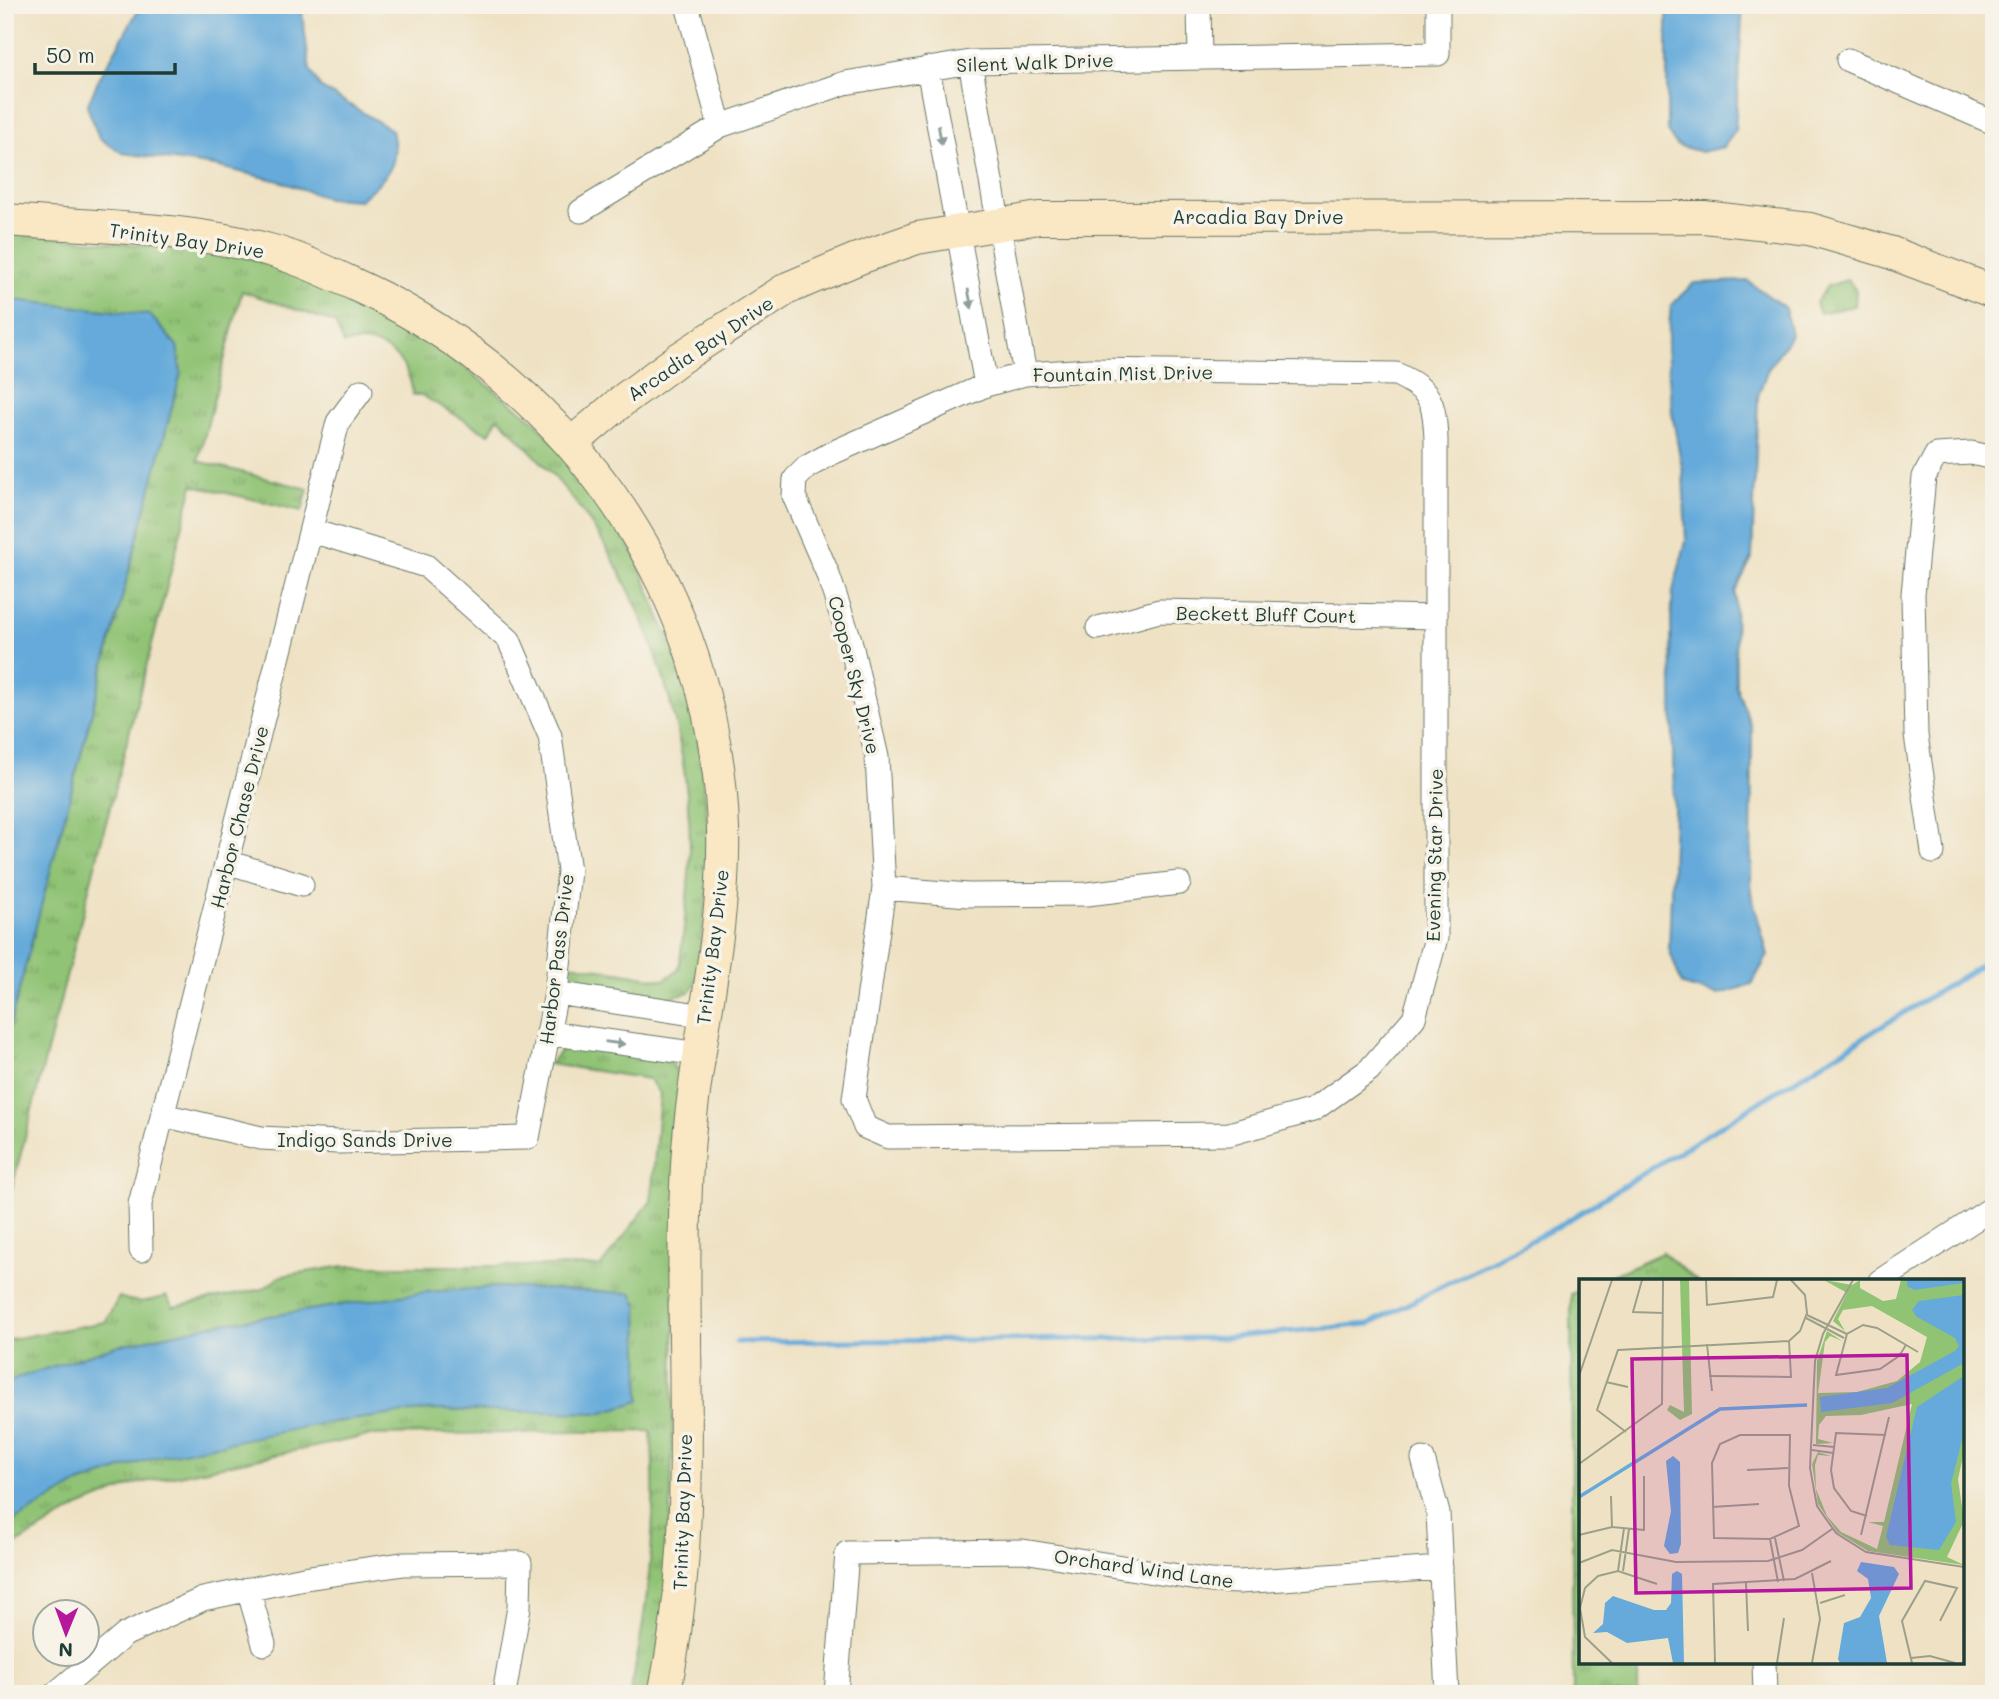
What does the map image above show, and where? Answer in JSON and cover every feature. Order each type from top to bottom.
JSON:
[{"type":"street","points":[[687,5],[720,126]]},
{"type":"street","points":[[1199,5],[1200,57]]},
{"type":"street","name":"Silent Walk Drive","points":[[581,211],[720,126],[845,83],[970,62],[1438,54],[1438,5]]},
{"type":"street","points":[[1848,60],[1994,123]]},
{"type":"street","points":[[970,62],[1025,374]]},
{"type":"street","points":[[928,68],[986,385]]},
{"type":"street","name":"Arcadia Bay Drive","points":[[572,443],[623,400],[680,358],[788,288],[857,259],[918,238],[1039,218],[1704,217],[1810,229],[1889,252],[1994,292]]},
{"type":"street","name":"Trinity Bay Drive","points":[[5,220],[223,241],[275,251],[327,272],[423,320],[497,370],[572,443],[645,549],[678,613],[702,684],[719,774],[723,886],[687,1153],[683,1229],[683,1561],[664,1694]]},
{"type":"street","name":"Fountain Mist Drive","points":[[795,479],[807,467],[832,453],[986,385],[1025,374],[1090,370],[1396,374],[1428,393]]},
{"type":"street","name":"Harbor Chase Drive","points":[[141,1250],[140,1204],[338,422],[361,391]]},
{"type":"street","name":"Evening Star Drive","points":[[865,1128],[888,1137],[1228,1134],[1313,1110],[1369,1070],[1414,1018],[1436,938],[1436,439],[1435,412],[1428,393]]},
{"type":"street","points":[[1933,852],[1916,735],[1913,594],[1924,477],[1936,455],[1971,453],[1994,458]]},
{"type":"street","name":"Cooper Sky Drive","points":[[795,479],[794,496],[827,572],[850,640],[877,757],[884,888],[854,1099],[865,1128]]},
{"type":"street","name":"Harbor Pass Drive","points":[[312,530],[426,566],[509,640],[550,736],[569,871],[556,993],[528,1138]]},
{"type":"street","name":"Beckett Bluff Court","points":[[1098,628],[1159,611],[1436,617]]},
{"type":"street","points":[[227,862],[302,885]]},
{"type":"street","points":[[884,888],[968,895],[1087,894],[1179,883]]},
{"type":"street","points":[[556,993],[705,1016]]},
{"type":"street","points":[[548,1033],[699,1054]]},
{"type":"street","name":"Indigo Sands Drive","points":[[163,1115],[261,1138],[338,1142],[528,1138]]},
{"type":"street","points":[[1883,1279],[1994,1208]]},
{"type":"street","points":[[1423,1459],[1438,1513],[1447,1694]]},
{"type":"street","name":"Orchard Wind Lane","points":[[836,1694],[847,1553],[1023,1551],[1210,1581],[1239,1582],[1441,1568]]},
{"type":"street","points":[[55,1694],[126,1634],[203,1599],[403,1564],[520,1563],[519,1607],[505,1694]]},
{"type":"street","points":[[248,1590],[264,1644]]},
{"type":"street","points":[[1764,1664],[1765,1694]]},
{"type":"green space","points":[[5,232],[241,255],[313,279],[403,321],[535,421],[589,484],[635,555],[694,702],[712,858],[696,982],[690,992],[663,999],[578,986],[565,974],[565,963],[664,980],[679,969],[687,896],[689,811],[677,730],[667,690],[639,612],[601,539],[566,490],[498,417],[489,434],[421,395],[413,395],[406,370],[391,352],[381,346],[357,342],[344,344],[335,323],[242,291],[198,461],[308,489],[302,511],[193,485],[5,1215]]},
{"type":"green space","points":[[1848,280],[1856,290],[1855,306],[1820,313],[1816,303],[1827,286]]},
{"type":"green space","points":[[564,1047],[663,1059],[672,1064],[680,1077],[669,1592],[651,1694],[630,1694],[642,1630],[650,1563],[653,1497],[651,1431],[372,1435],[135,1484],[79,1507],[5,1551],[5,1340],[105,1322],[119,1297],[143,1301],[166,1296],[173,1307],[263,1289],[281,1276],[344,1266],[601,1266],[651,1201],[660,1094],[649,1079],[549,1064]]},
{"type":"green space","points":[[1662,1253],[1695,1279],[1604,1279]]},
{"type":"green space","points":[[1579,1291],[1579,1664],[1638,1664],[1638,1694],[1573,1694],[1571,1294]]},
{"type":"water","points":[[141,5],[301,5],[310,70],[320,87],[392,130],[394,154],[389,170],[360,200],[327,198],[279,181],[215,166],[122,153],[99,138],[87,106],[99,79]]},
{"type":"water","points":[[1667,5],[1743,5],[1735,130],[1724,147],[1701,152],[1676,145],[1667,131]]},
{"type":"water","points":[[1748,281],[1785,308],[1791,335],[1767,371],[1758,396],[1752,558],[1735,592],[1736,686],[1752,729],[1751,893],[1768,955],[1752,984],[1718,995],[1682,985],[1669,949],[1674,812],[1671,622],[1673,591],[1686,541],[1683,473],[1672,413],[1667,349],[1671,305],[1694,283]]},
{"type":"water","points":[[5,299],[150,315],[177,346],[181,373],[5,1044]]},
{"type":"water","points":[[501,1287],[632,1293],[638,1306],[640,1401],[600,1413],[429,1410],[319,1424],[153,1458],[76,1485],[5,1526],[5,1385],[20,1377],[116,1346],[217,1324],[426,1292]]},
{"type":"waterway","points":[[736,1342],[1222,1338],[1369,1324],[1557,1227],[1994,957]]}]
